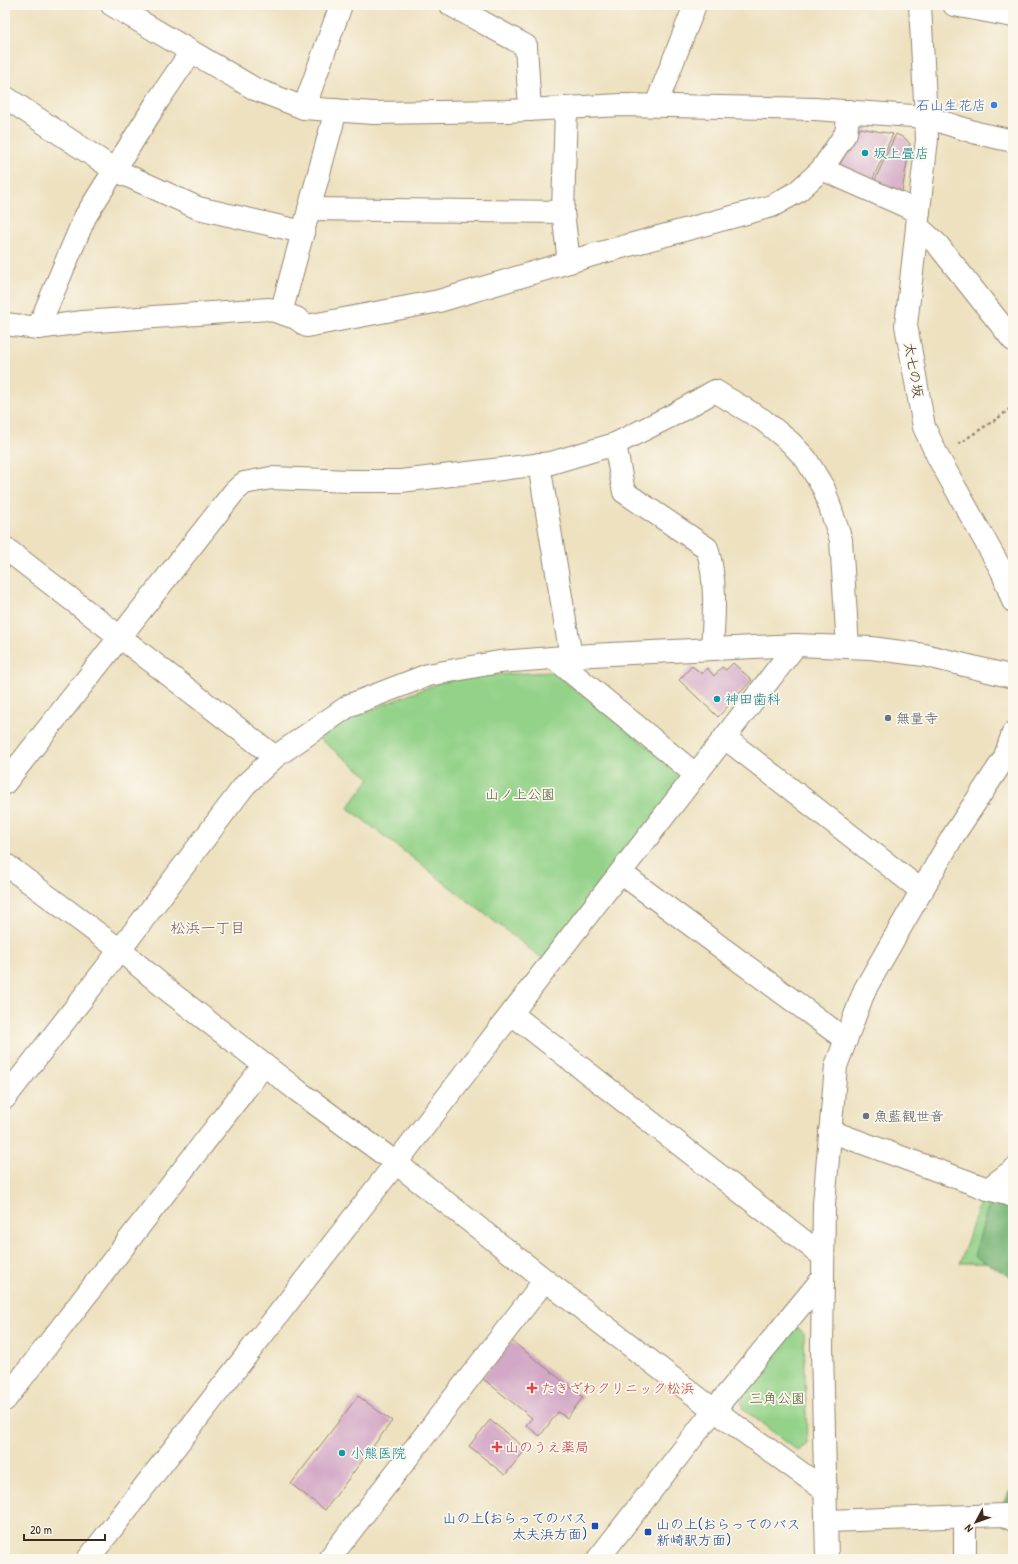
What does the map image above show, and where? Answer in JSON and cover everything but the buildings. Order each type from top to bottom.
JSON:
[{"type":"street","points":[[112,5],[255,89],[304,108],[373,113],[530,110],[622,105],[815,109],[926,117],[977,133],[1013,141]]},
{"type":"street","points":[[304,108],[341,5]]},
{"type":"street","points":[[451,5],[526,46],[530,110]]},
{"type":"street","points":[[656,106],[695,5]]},
{"type":"street","name":"太七の坂","points":[[920,5],[927,138],[906,325],[924,427],[938,457],[1002,571],[1013,601]]},
{"type":"street","points":[[954,5],[1013,16]]},
{"type":"street","points":[[38,328],[85,217],[191,52]]},
{"type":"street","points":[[5,97],[115,170],[198,208],[303,232]]},
{"type":"street","points":[[566,108],[563,212],[569,262]]},
{"type":"street","points":[[281,313],[336,110]]},
{"type":"street","points":[[5,324],[38,328],[83,322],[269,309],[296,318],[306,326],[439,301],[569,262],[772,206],[797,192],[822,169],[846,133],[849,111]]},
{"type":"street","points":[[822,169],[918,219],[1013,340]]},
{"type":"street","points":[[309,209],[563,212]]},
{"type":"street","points":[[5,784],[234,492],[244,483],[271,478],[401,481],[551,463],[615,444],[673,415],[715,391],[763,420],[790,442],[806,459],[824,489],[841,540],[848,647]]},
{"type":"street","points":[[615,444],[624,492],[707,548],[712,562],[714,609],[712,649]]},
{"type":"street","points":[[539,464],[563,657],[696,775]]},
{"type":"street","points":[[5,548],[275,757]]},
{"type":"street","points":[[88,1559],[396,1164],[796,645]]},
{"type":"street","points":[[5,1098],[120,950],[245,785],[275,757],[350,705],[428,675],[499,662],[563,657],[796,645],[870,648],[924,655],[1013,676]]},
{"type":"street","points":[[827,1559],[822,1348],[823,1256],[824,1204],[836,1066],[865,989],[953,836],[1009,763],[1013,733]]},
{"type":"street","points":[[725,738],[922,891]]},
{"type":"street","points":[[5,864],[120,950],[170,992],[264,1065],[396,1164],[714,1410],[826,1491]]},
{"type":"street","points":[[621,873],[846,1040]]},
{"type":"street","points":[[512,1014],[823,1256]]},
{"type":"street","points":[[5,1400],[264,1065]]},
{"type":"street","points":[[830,1131],[1013,1196]]},
{"type":"street","points":[[988,1188],[1013,1170]]},
{"type":"street","points":[[598,1559],[714,1410],[823,1278]]},
{"type":"street","points":[[329,1559],[545,1280]]},
{"type":"street","points":[[827,1521],[1004,1515],[1013,1520]]},
{"type":"street","points":[[965,1517],[965,1559]]},
{"type":"path","points":[[938,457],[1001,416],[1013,406]]},
{"type":"green space","name":"山ノ上公園","points":[[553,672],[685,776],[543,959],[348,808],[370,778],[317,737],[352,717],[439,683],[487,675]]},
{"type":"green space","points":[[1013,1173],[1013,1264],[960,1263],[982,1196]]},
{"type":"green space","points":[[1013,1181],[1013,1278],[974,1256],[991,1197]]},
{"type":"green space","name":"三角公園","points":[[796,1327],[804,1333],[807,1444],[798,1451],[743,1409],[741,1399]]},
{"type":"green space","points":[[1013,1486],[1013,1507],[1003,1502]]},
{"type":"place","name":"石山生花店","points":[[994,105]]},
{"type":"place","name":"坂上畳店","points":[[865,153]]},
{"type":"place","name":"神田歯科","points":[[717,699]]},
{"type":"place","name":"無量寺","points":[[888,718]]},
{"type":"place","name":"魚藍観世音","points":[[866,1116]]},
{"type":"place","name":"たきざわクリニック松浜","points":[[532,1388]]},
{"type":"place","name":"山のうえ薬局","points":[[497,1447]]},
{"type":"place","name":"小熊医院","points":[[342,1453]]},
{"type":"place","name":"山の上(おらってのバス 太夫浜方面)","points":[[595,1526]]},
{"type":"place","name":"山の上(おらってのバス 新崎駅方面)","points":[[648,1532]]},
{"type":"district","name":"松浜一丁目","points":[[208,928]]}]
